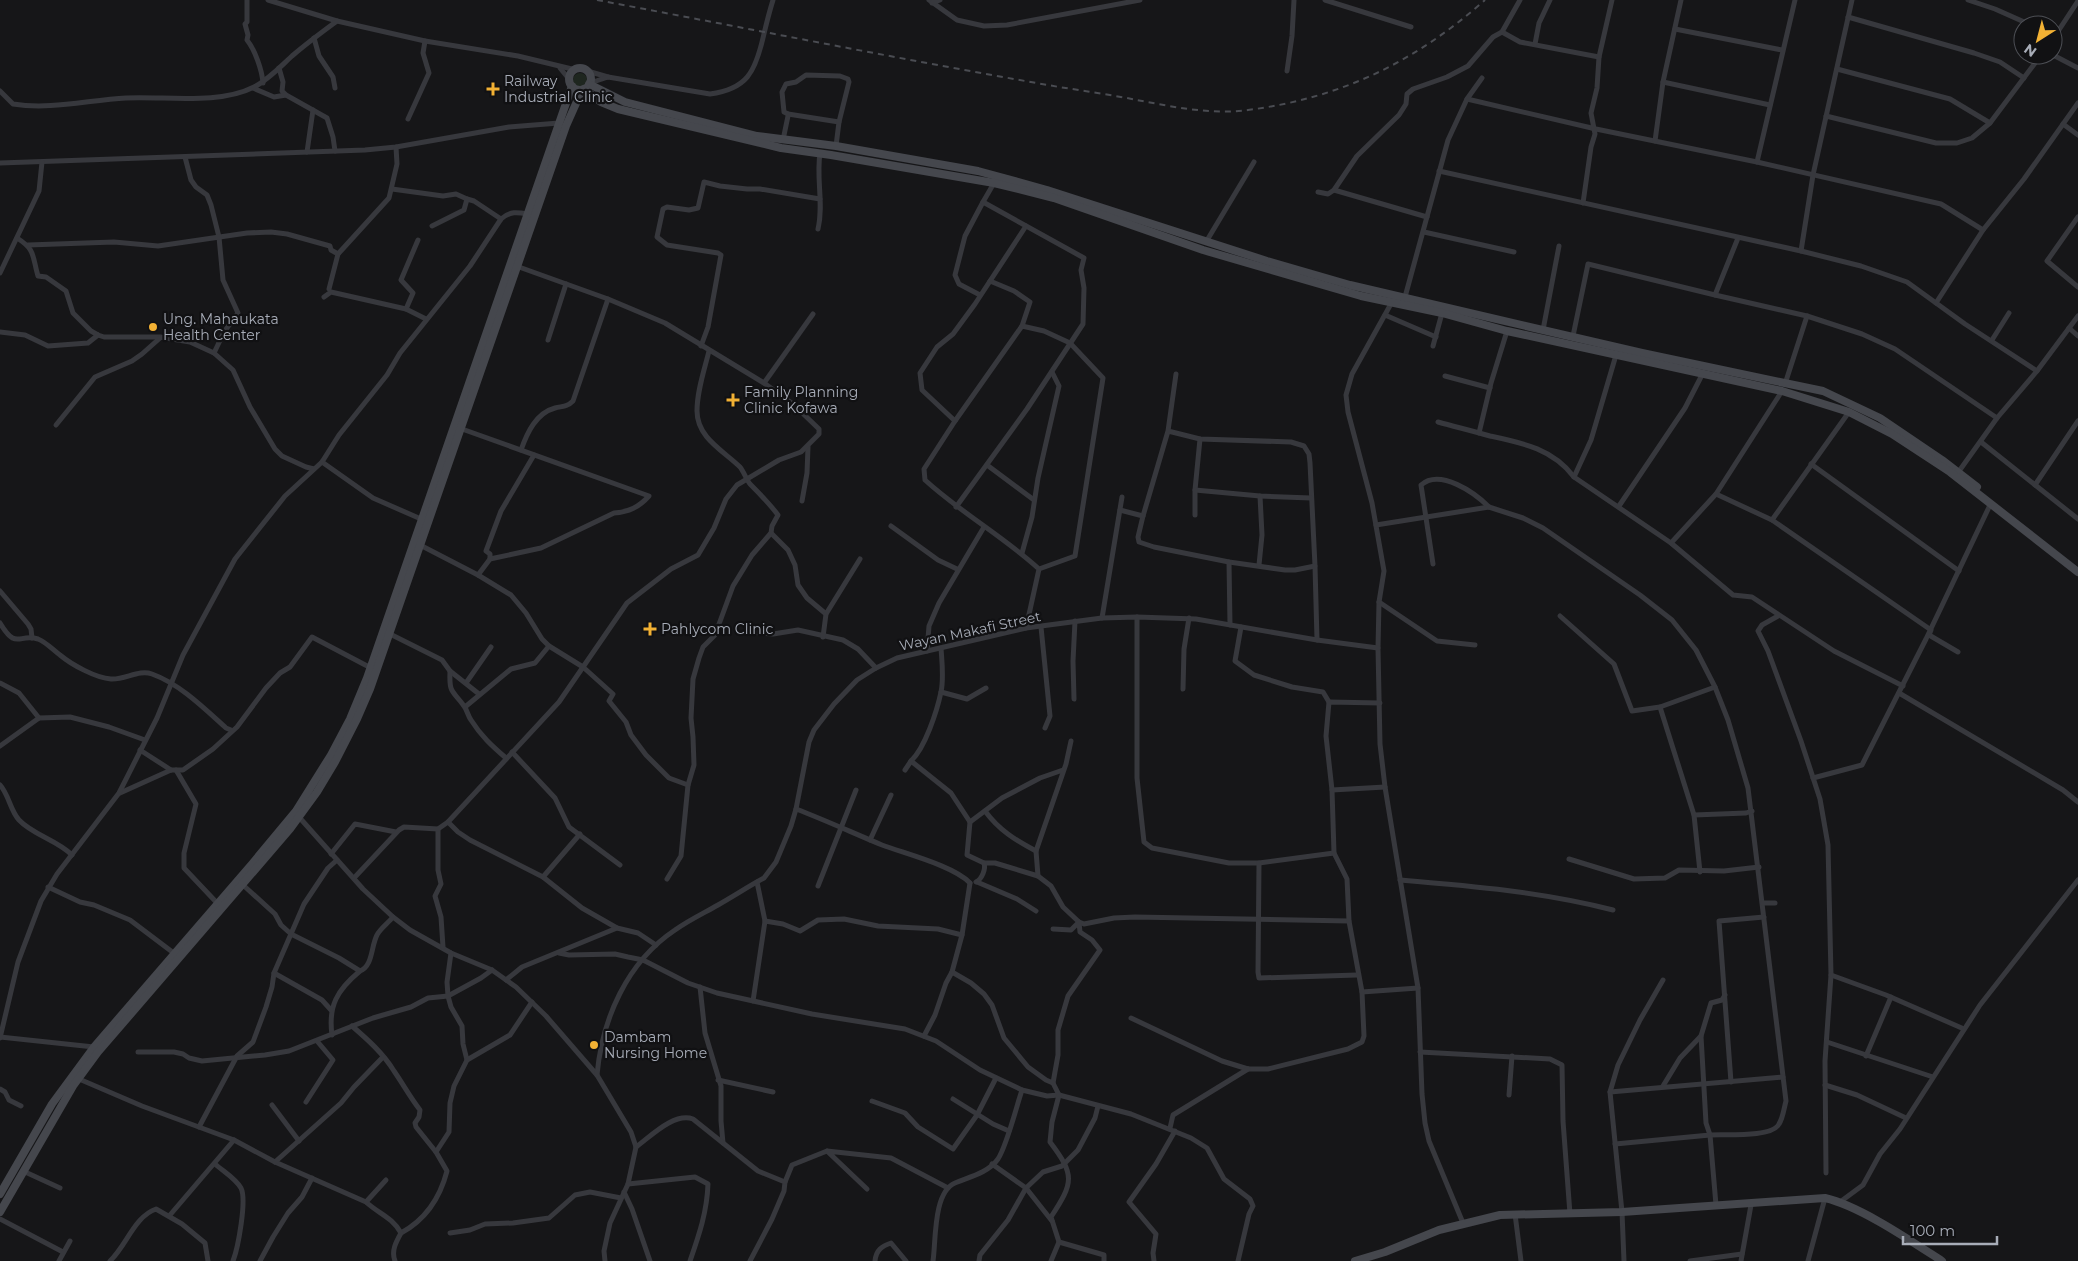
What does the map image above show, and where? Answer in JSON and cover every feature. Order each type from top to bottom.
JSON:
[{"type":"street","points":[[247,0],[247,22],[245,24],[248,35],[247,40],[251,45],[262,73],[263,82]]},
{"type":"street","points":[[268,0],[425,42],[518,56],[560,67],[603,74],[608,77],[710,94],[735,88],[745,81],[756,66],[773,0]]},
{"type":"street","points":[[930,2],[940,0]]},
{"type":"street","points":[[930,2],[957,20],[984,26],[1007,25],[1140,0]]},
{"type":"street","points":[[1286,71],[1292,36],[1294,0]]},
{"type":"street","points":[[1325,0],[1411,27]]},
{"type":"street","points":[[1318,192],[1328,194],[1334,190],[1357,156],[1399,115],[1406,104],[1407,94],[1418,86],[1462,70],[1475,59],[1492,37],[1502,32],[1520,0]]},
{"type":"street","points":[[1535,44],[1544,8],[1550,0]]},
{"type":"street","points":[[1583,203],[1596,129],[1592,124],[1591,113],[1612,0]]},
{"type":"street","points":[[1654,141],[1663,82],[1681,0]]},
{"type":"street","points":[[1757,162],[1795,0]]},
{"type":"street","points":[[1801,251],[1813,175],[1852,0]]},
{"type":"street","points":[[1968,0],[2013,17]]},
{"type":"street","points":[[2063,23],[2078,1]]},
{"type":"street","points":[[1848,17],[2000,62],[2024,78]]},
{"type":"street","points":[[0,91],[13,104],[45,106],[129,98],[240,94],[263,82],[337,20]]},
{"type":"street","points":[[1675,29],[1782,50]]},
{"type":"street","points":[[1502,32],[1520,42],[1600,58]]},
{"type":"street","points":[[314,38],[319,56],[334,77],[335,88]]},
{"type":"street","points":[[408,119],[429,73],[423,53],[425,42]]},
{"type":"street","points":[[2063,60],[2078,68]]},
{"type":"street","points":[[1826,116],[1936,142],[1957,143],[1972,138],[1990,123],[2034,65]]},
{"type":"street","points":[[560,67],[577,90],[608,77]]},
{"type":"street","points":[[279,68],[283,82],[282,91],[326,118],[333,137],[335,151]]},
{"type":"street","points":[[1837,69],[1950,99],[1990,123]]},
{"type":"street","points":[[0,1194],[52,1104],[94,1047],[294,813],[310,790],[350,719],[371,668],[528,214],[559,123],[571,83],[571,73],[580,70],[590,76],[587,86],[566,126],[519,267],[390,634],[357,719],[335,762],[299,817],[243,885],[98,1052],[79,1079],[0,1212]]},
{"type":"street","points":[[836,146],[839,122],[849,82],[848,79],[840,76],[806,75],[796,82],[786,84],[782,92],[784,112],[839,122]]},
{"type":"street","points":[[1405,298],[1448,140],[1467,99],[1482,78]]},
{"type":"street","points":[[1663,82],[1770,106]]},
{"type":"street","points":[[587,86],[625,102],[757,136],[836,146],[978,171],[1203,250],[1573,336],[1784,388],[1848,412],[1892,434],[1957,474],[2078,572]]},
{"type":"street","points":[[587,86],[601,102],[618,109],[781,148],[1047,190],[1206,242],[1361,296],[1442,313],[1507,331],[1703,373],[1784,388],[1823,391],[1880,418],[2078,565]]},
{"type":"street","points":[[253,88],[274,97],[286,95]]},
{"type":"street","points":[[1467,99],[1941,204],[1982,230]]},
{"type":"street","points":[[1936,303],[1982,230],[2024,179],[2078,103]]},
{"type":"street","points":[[307,152],[313,110]]},
{"type":"street","points":[[783,140],[788,114]]},
{"type":"street","points":[[0,163],[335,151],[396,147],[508,127],[559,123]]},
{"type":"street","points":[[2063,124],[2078,135]]},
{"type":"street","points":[[328,289],[338,254],[389,198],[397,164],[396,147]]},
{"type":"street","points":[[818,229],[822,208],[818,168],[820,153]]},
{"type":"street","points":[[185,157],[191,180],[196,187],[207,195],[209,200],[219,237],[223,280],[238,313],[224,332],[214,352]]},
{"type":"street","points":[[0,273],[39,191],[42,162]]},
{"type":"street","points":[[1206,242],[1254,162]]},
{"type":"street","points":[[1439,171],[1861,266],[1907,282],[2037,370]]},
{"type":"street","points":[[701,346],[708,327],[721,256],[718,253],[667,245],[661,241],[658,237],[663,210],[667,207],[689,210],[698,208],[704,182],[820,199]]},
{"type":"street","points":[[980,294],[960,284],[955,275],[966,236],[994,183]]},
{"type":"street","points":[[392,189],[443,196],[456,194],[474,200],[502,219]]},
{"type":"street","points":[[1334,190],[1427,217]]},
{"type":"street","points":[[432,226],[464,210],[467,199]]},
{"type":"street","points":[[956,507],[1052,372],[1083,324],[1084,288],[1081,270],[1084,258],[983,202]]},
{"type":"street","points":[[94,1047],[0,1037],[18,962],[48,887],[119,793],[133,768],[172,684],[183,655],[234,558],[285,496],[322,462],[339,435],[364,406],[426,319],[470,266],[502,219],[507,214],[515,212],[528,214]]},
{"type":"street","points":[[2078,217],[2047,261],[2078,287]]},
{"type":"street","points":[[955,420],[922,390],[920,373],[937,347],[953,334],[990,282],[1026,226]]},
{"type":"street","points":[[28,245],[114,242],[158,246],[260,232],[287,234],[330,246],[331,250],[338,254]]},
{"type":"street","points":[[1424,232],[1514,252]]},
{"type":"street","points":[[17,238],[28,245],[34,254],[38,276],[46,277],[66,291],[74,313],[91,331],[104,338],[160,337],[190,342],[214,352],[233,370],[250,407],[275,449],[282,456],[314,469]]},
{"type":"street","points":[[1715,295],[1738,238]]},
{"type":"street","points":[[406,309],[413,293],[401,280],[418,240]]},
{"type":"street","points":[[1543,330],[1559,246]]},
{"type":"street","points":[[0,257],[7,258]]},
{"type":"street","points":[[1573,336],[1588,264],[1807,316],[1862,334],[1895,349],[1998,418]]},
{"type":"street","points":[[354,878],[396,832],[404,827],[438,829],[448,822],[559,702],[627,603],[671,569],[698,555],[714,528],[726,499],[737,485],[746,478],[808,447],[819,434],[819,429],[793,404],[764,383],[658,320],[608,299],[519,267]]},
{"type":"street","points":[[990,282],[1014,291],[1030,302],[1022,326],[955,420],[924,469],[925,480],[956,507],[1022,553],[1039,569]]},
{"type":"street","points":[[548,340],[566,284]]},
{"type":"street","points":[[324,297],[331,292],[406,309],[426,319]]},
{"type":"street","points":[[521,450],[528,432],[544,413],[555,408],[566,407],[574,401],[608,299]]},
{"type":"street","points":[[1392,302],[1352,374],[1346,395],[1348,412],[1376,525],[1384,571],[1379,602],[1380,744],[1384,787],[1418,988],[1422,1094],[1429,1141],[1463,1223]]},
{"type":"street","points":[[1433,346],[1442,313]]},
{"type":"street","points":[[1992,340],[2009,313]]},
{"type":"street","points":[[764,383],[813,314]]},
{"type":"street","points":[[1385,315],[1436,337]]},
{"type":"street","points":[[1672,543],[1716,494],[1784,388],[1807,316]]},
{"type":"street","points":[[1957,474],[2078,316]]},
{"type":"street","points":[[1022,326],[1044,331],[1070,343],[1103,378],[1075,556],[1039,569]]},
{"type":"street","points":[[2069,328],[2078,336]]},
{"type":"street","points":[[1479,433],[1507,331]]},
{"type":"street","points":[[0,332],[25,335],[48,346],[88,343],[98,335]]},
{"type":"street","points":[[56,425],[95,377],[132,361],[160,337]]},
{"type":"street","points":[[667,879],[680,856],[688,785],[694,765],[694,737],[691,718],[693,679],[699,658],[703,648],[715,635],[733,586],[752,555],[771,533],[772,526],[778,515],[766,498],[746,478],[741,468],[709,440],[698,421],[697,412],[700,389],[709,351]]},
{"type":"street","points":[[1574,477],[1591,440],[1616,355]]},
{"type":"street","points":[[1022,553],[1032,517],[1059,386],[1052,372]]},
{"type":"street","points":[[1618,506],[1685,408],[1703,373]]},
{"type":"street","points":[[1176,374],[1168,431],[1142,516],[1138,537],[1139,542],[1229,562],[1295,570],[1315,566]]},
{"type":"street","points":[[1445,376],[1490,388]]},
{"type":"street","points":[[1772,520],[1848,412]]},
{"type":"street","points":[[1438,422],[1532,446],[1554,456],[1568,468],[1574,477],[1672,543],[1733,595],[1752,596],[1778,616],[1834,651],[1902,686]]},
{"type":"street","points":[[2035,485],[2078,422]]},
{"type":"street","points":[[462,429],[650,496],[641,505],[626,512],[614,513],[541,548],[490,559],[478,574]]},
{"type":"street","points":[[1168,431],[1200,439],[1291,442],[1304,446],[1309,454],[1317,640]]},
{"type":"street","points":[[1195,515],[1195,490],[1200,439]]},
{"type":"street","points":[[1981,442],[2078,519]]},
{"type":"street","points":[[802,501],[807,473],[808,447]]},
{"type":"street","points":[[490,559],[490,554],[486,551],[501,511],[534,455]]},
{"type":"street","points":[[322,462],[373,498],[421,519]]},
{"type":"street","points":[[987,464],[1034,500]]},
{"type":"street","points":[[1811,464],[1958,571]]},
{"type":"street","points":[[1433,564],[1425,517],[1422,484],[1428,480],[1443,479],[1475,493],[1489,506],[1523,518],[1543,528],[1640,595],[1672,620],[1696,650],[1715,687],[1740,756],[1752,810],[1786,1101],[1779,1124],[1774,1130],[1762,1133],[1710,1135],[1616,1144]]},
{"type":"street","points":[[1195,490],[1260,496],[1311,498]]},
{"type":"street","points":[[1716,494],[1772,520],[1931,630]]},
{"type":"street","points":[[1259,565],[1262,535],[1260,496]]},
{"type":"street","points":[[1102,618],[1122,497]]},
{"type":"street","points":[[1813,778],[1862,764],[1931,630],[1991,503]]},
{"type":"street","points":[[1376,525],[1489,506]]},
{"type":"street","points":[[1120,510],[1142,516]]},
{"type":"street","points":[[891,526],[938,560],[958,569]]},
{"type":"street","points":[[927,651],[929,626],[939,603],[984,527]]},
{"type":"street","points":[[771,533],[788,550],[795,565],[798,585],[807,598],[826,614]]},
{"type":"street","points":[[420,546],[478,574],[511,595],[526,613],[532,626],[549,646],[583,667],[613,694],[609,701],[626,722],[631,735],[646,754],[669,778],[688,785]]},
{"type":"street","points":[[823,637],[826,614],[860,559]]},
{"type":"street","points":[[1229,562],[1230,625]]},
{"type":"street","points":[[1026,628],[1039,569]]},
{"type":"street","points":[[0,591],[28,624],[31,629],[32,638]]},
{"type":"street","points":[[1379,602],[1436,641],[1475,645]]},
{"type":"street","points":[[1560,616],[1614,664],[1632,712],[1660,707],[1715,687]]},
{"type":"street","points":[[1778,616],[1762,624],[1758,631],[1771,660],[1820,799],[1828,845],[1831,975],[1826,1042],[1826,1173]]},
{"type":"street","points":[[1137,617],[1136,778],[1144,842],[1152,848],[1220,862],[1259,863],[1334,852]]},
{"type":"street","name":"Wayan Makafi Street","points":[[597,1075],[599,1053],[611,1012],[624,984],[656,945],[675,930],[757,882],[771,870],[781,852],[796,809],[809,742],[814,730],[834,704],[852,686],[876,668],[897,658],[1026,628],[1102,618],[1189,618],[1317,640],[1378,648]]},
{"type":"street","points":[[1183,689],[1184,650],[1189,618]]},
{"type":"street","points":[[1074,699],[1075,621]]},
{"type":"street","points":[[0,623],[13,639],[32,638],[39,640],[76,666],[110,679],[128,678],[143,672],[149,672],[172,684],[231,730]]},
{"type":"street","points":[[1041,627],[1050,716],[1045,728]]},
{"type":"street","points":[[1131,1018],[1222,1062],[1248,1070],[1268,1069],[1360,1044],[1364,1036],[1362,992],[1349,921],[1347,879],[1334,852],[1332,790],[1326,736],[1329,702],[1323,692],[1292,687],[1254,675],[1235,660],[1241,627]]},
{"type":"street","points":[[748,632],[774,634],[798,630],[843,640],[858,649],[876,668]]},
{"type":"street","points":[[1931,630],[1929,635],[1958,652]]},
{"type":"street","points":[[390,634],[434,655],[446,664],[450,671],[479,694]]},
{"type":"street","points":[[119,793],[174,770],[183,770],[213,749],[231,730],[237,727],[272,681],[290,667],[312,638],[371,668]]},
{"type":"street","points":[[465,707],[511,669],[535,663],[549,646]]},
{"type":"street","points":[[466,683],[492,647]]},
{"type":"street","points":[[905,770],[915,757],[928,731],[941,692],[941,648]]},
{"type":"street","points":[[450,671],[451,689],[454,696],[465,707],[483,738],[506,758]]},
{"type":"street","points":[[0,683],[19,694],[40,718]]},
{"type":"street","points":[[941,692],[967,699],[986,688]]},
{"type":"street","points":[[1899,693],[2063,790],[2078,802]]},
{"type":"street","points":[[1329,702],[1380,703]]},
{"type":"street","points":[[1660,707],[1694,815],[1700,872]]},
{"type":"street","points":[[0,746],[40,718],[70,716],[145,740]]},
{"type":"street","points":[[1038,876],[1036,851],[1071,742]]},
{"type":"street","points":[[140,750],[174,770],[196,804],[184,853],[184,868],[218,904]]},
{"type":"street","points":[[512,752],[551,793],[569,827],[620,865]]},
{"type":"street","points":[[911,761],[951,793],[970,822],[967,855],[984,863],[995,862],[1038,876],[1051,886],[1062,907],[1084,924],[1114,918],[1135,917],[1349,921]]},
{"type":"street","points":[[970,822],[1002,798],[1040,778],[1063,770]]},
{"type":"street","points":[[0,785],[5,790],[18,818],[24,825],[65,848],[72,855]]},
{"type":"street","points":[[1332,790],[1384,787]]},
{"type":"street","points":[[818,886],[856,790]]},
{"type":"street","points":[[870,840],[891,795]]},
{"type":"street","points":[[796,809],[842,826],[870,840],[960,873],[970,883]]},
{"type":"street","points":[[1694,815],[1746,813],[1752,810]]},
{"type":"street","points":[[985,811],[996,826],[1015,840],[1036,851]]},
{"type":"street","points":[[299,817],[331,854],[393,917],[410,930],[451,953],[492,970],[506,980],[532,1002],[570,1042],[597,1075],[631,1132],[636,1147],[628,1184],[610,1223],[604,1251],[605,1261]]},
{"type":"street","points":[[448,822],[470,840],[543,877],[582,908],[617,928],[638,933],[656,945]]},
{"type":"street","points":[[331,854],[354,824],[396,832]]},
{"type":"street","points":[[438,829],[438,870],[441,884],[435,896],[441,917],[443,948]]},
{"type":"street","points":[[543,877],[580,834]]},
{"type":"street","points":[[1569,859],[1634,878],[1665,878],[1679,870],[1700,872],[1759,867]]},
{"type":"street","points":[[199,1127],[237,1056],[253,1042],[266,1007],[274,973],[304,904],[328,868],[337,860]]},
{"type":"street","points":[[977,882],[983,874],[984,863]]},
{"type":"street","points":[[1259,863],[1258,972],[1260,978],[1358,975]]},
{"type":"street","points":[[1400,880],[1491,888],[1576,901],[1613,910]]},
{"type":"street","points":[[1840,1202],[1863,1185],[1880,1154],[1906,1118],[1980,1005],[2078,880]]},
{"type":"street","points":[[754,1001],[766,921],[757,882]]},
{"type":"street","points":[[970,883],[977,882],[1017,899],[1036,911]]},
{"type":"street","points":[[924,1036],[952,972],[962,935],[970,883]]},
{"type":"street","points":[[243,885],[275,914],[281,925],[292,934],[360,971]]},
{"type":"street","points":[[48,887],[80,902],[94,905],[130,920],[175,954]]},
{"type":"street","points":[[1763,903],[1775,903]]},
{"type":"street","points":[[332,1035],[330,1018],[336,999],[347,983],[360,971],[364,970],[369,961],[377,934],[393,917]]},
{"type":"street","points":[[1731,1082],[1719,921],[1764,918]]},
{"type":"street","points":[[766,921],[800,930],[818,920],[844,919],[878,926],[938,929],[962,935]]},
{"type":"street","points":[[1053,928],[1071,930],[1079,922]]},
{"type":"street","points":[[1053,1083],[1058,1055],[1058,1030],[1068,996],[1100,950],[1092,940],[1080,932],[1079,922]]},
{"type":"street","points":[[506,980],[522,967],[617,928]]},
{"type":"street","points":[[451,953],[447,982],[448,996],[451,1007],[462,1026],[463,1044],[467,1060]]},
{"type":"street","points":[[559,953],[583,956],[616,954],[643,960],[688,983],[700,987],[812,1014],[905,1029],[936,1040],[996,1078],[1022,1090],[1047,1096],[1059,1095],[1131,1114],[1173,1129],[1207,1148],[1224,1178],[1250,1199],[1253,1206],[1249,1214],[1238,1261]]},
{"type":"street","points":[[138,1052],[174,1052],[202,1061],[289,1051],[352,1026],[411,1007],[428,998],[448,996],[492,970]]},
{"type":"street","points":[[952,972],[971,983],[984,994],[992,1005],[1004,1038],[1015,1053],[1038,1075],[1053,1083],[1059,1095],[1052,1122],[1050,1142],[1066,1163],[1070,1183],[1064,1198],[1051,1217],[1059,1242],[1051,1261]]},
{"type":"street","points":[[274,973],[322,1000],[331,1010]]},
{"type":"street","points":[[1831,975],[1891,997],[1964,1029]]},
{"type":"street","points":[[1624,1261],[1622,1212],[1610,1092],[1615,1072],[1640,1020],[1663,980]]},
{"type":"street","points":[[700,987],[705,1033],[721,1086],[721,1121],[724,1143]]},
{"type":"street","points":[[1362,992],[1418,988]]},
{"type":"street","points":[[1716,1205],[1710,1135],[1706,1123],[1701,1036],[1711,1003],[1722,1000],[1725,995]]},
{"type":"street","points":[[1866,1056],[1891,997]]},
{"type":"street","points":[[436,1152],[449,1132],[450,1102],[454,1086],[467,1060],[510,1035],[532,1002]]},
{"type":"street","points":[[352,1026],[384,1057],[420,1110],[419,1117],[415,1123],[416,1127],[436,1152],[447,1171],[443,1185],[425,1216],[400,1233],[395,1245],[394,1259],[386,1261]]},
{"type":"street","points":[[1663,1086],[1680,1058],[1701,1036]]},
{"type":"street","points":[[306,1102],[333,1060],[317,1041]]},
{"type":"street","points":[[1826,1042],[1933,1077]]},
{"type":"street","points":[[1420,1052],[1550,1059],[1562,1065],[1563,1121],[1570,1214]]},
{"type":"street","points":[[1509,1095],[1512,1056]]},
{"type":"street","points":[[275,1162],[341,1103],[384,1057]]},
{"type":"street","points":[[1154,1261],[1153,1252],[1156,1234],[1130,1202],[1156,1164],[1173,1129],[1173,1115],[1248,1070]]},
{"type":"street","points":[[1610,1092],[1783,1077]]},
{"type":"street","points":[[872,1101],[905,1113],[919,1128],[953,1149],[977,1115],[996,1078]]},
{"type":"street","points":[[79,1079],[142,1106],[234,1140],[275,1162],[366,1202],[395,1223],[400,1233]]},
{"type":"street","points":[[718,1080],[773,1092]]},
{"type":"street","points":[[1825,1085],[1857,1095],[1906,1118]]},
{"type":"street","points":[[0,1089],[5,1092],[9,1100],[21,1106]]},
{"type":"street","points":[[933,1261],[934,1231],[940,1204],[948,1188],[953,1183],[975,1176],[998,1159],[1022,1090]]},
{"type":"street","points":[[953,1099],[977,1115],[1008,1130]]},
{"type":"street","points":[[272,1105],[299,1141]]},
{"type":"street","points":[[979,1261],[980,1255],[1008,1220],[1026,1188],[1043,1172],[1062,1166],[1078,1150],[1086,1138],[1098,1106]]},
{"type":"street","points":[[636,1147],[673,1121],[687,1117],[693,1119],[758,1170],[785,1182]]},
{"type":"street","points":[[170,1215],[234,1140]]},
{"type":"street","points":[[750,1261],[772,1219],[784,1191],[785,1182],[792,1165],[827,1151],[892,1158],[948,1188]]},
{"type":"street","points":[[827,1151],[867,1189]]},
{"type":"street","points":[[215,1164],[234,1180],[242,1190],[240,1238],[233,1261]]},
{"type":"street","points":[[992,1164],[1026,1188],[1055,1226]]},
{"type":"street","points":[[24,1171],[60,1188]]},
{"type":"street","points":[[628,1184],[695,1176],[708,1184],[707,1203],[701,1232],[690,1261]]},
{"type":"street","points":[[260,1261],[273,1236],[288,1213],[302,1197],[312,1178]]},
{"type":"street","points":[[366,1202],[386,1180]]},
{"type":"street","points":[[450,1233],[470,1230],[485,1224],[513,1223],[549,1218],[575,1195],[590,1192],[621,1198]]},
{"type":"street","points":[[624,1192],[650,1261]]},
{"type":"street","points":[[1355,1261],[1463,1223],[1500,1215],[1622,1212],[1716,1205],[1751,1205],[1825,1198],[1840,1202],[1942,1261]]},
{"type":"street","points":[[1808,1261],[1825,1198]]},
{"type":"street","points":[[1741,1261],[1751,1205]]},
{"type":"street","points":[[110,1261],[148,1212],[156,1209],[170,1215],[205,1243],[208,1261]]},
{"type":"street","points":[[1515,1214],[1521,1261]]},
{"type":"street","points":[[0,1219],[63,1252]]},
{"type":"street","points":[[59,1261],[70,1241]]},
{"type":"street","points":[[1059,1242],[1104,1255],[1104,1261]]},
{"type":"street","points":[[876,1261],[876,1254],[883,1246],[891,1243],[906,1261]]},
{"type":"street","points":[[1692,1261],[1742,1254]]},
{"type":"shaded area","points":[[580,73],[585,75],[587,80],[585,85],[580,87],[575,85],[573,80],[575,75]]},
{"type":"railway","points":[[597,0],[1001,77],[1179,108],[1220,112],[1248,110],[1282,104],[1314,96],[1375,74],[1432,42],[1485,0]]},
{"type":"place","name":"Railway Industrial Clinic","points":[[493,89]]},
{"type":"place","name":"Ung. Mahaukata Health Center","points":[[153,327]]},
{"type":"place","name":"Family Planning Clinic Kofawa","points":[[733,400]]},
{"type":"place","name":"Pahlycom Clinic","points":[[650,629]]},
{"type":"place","name":"Dambam Nursing Home","points":[[594,1045]]}]
